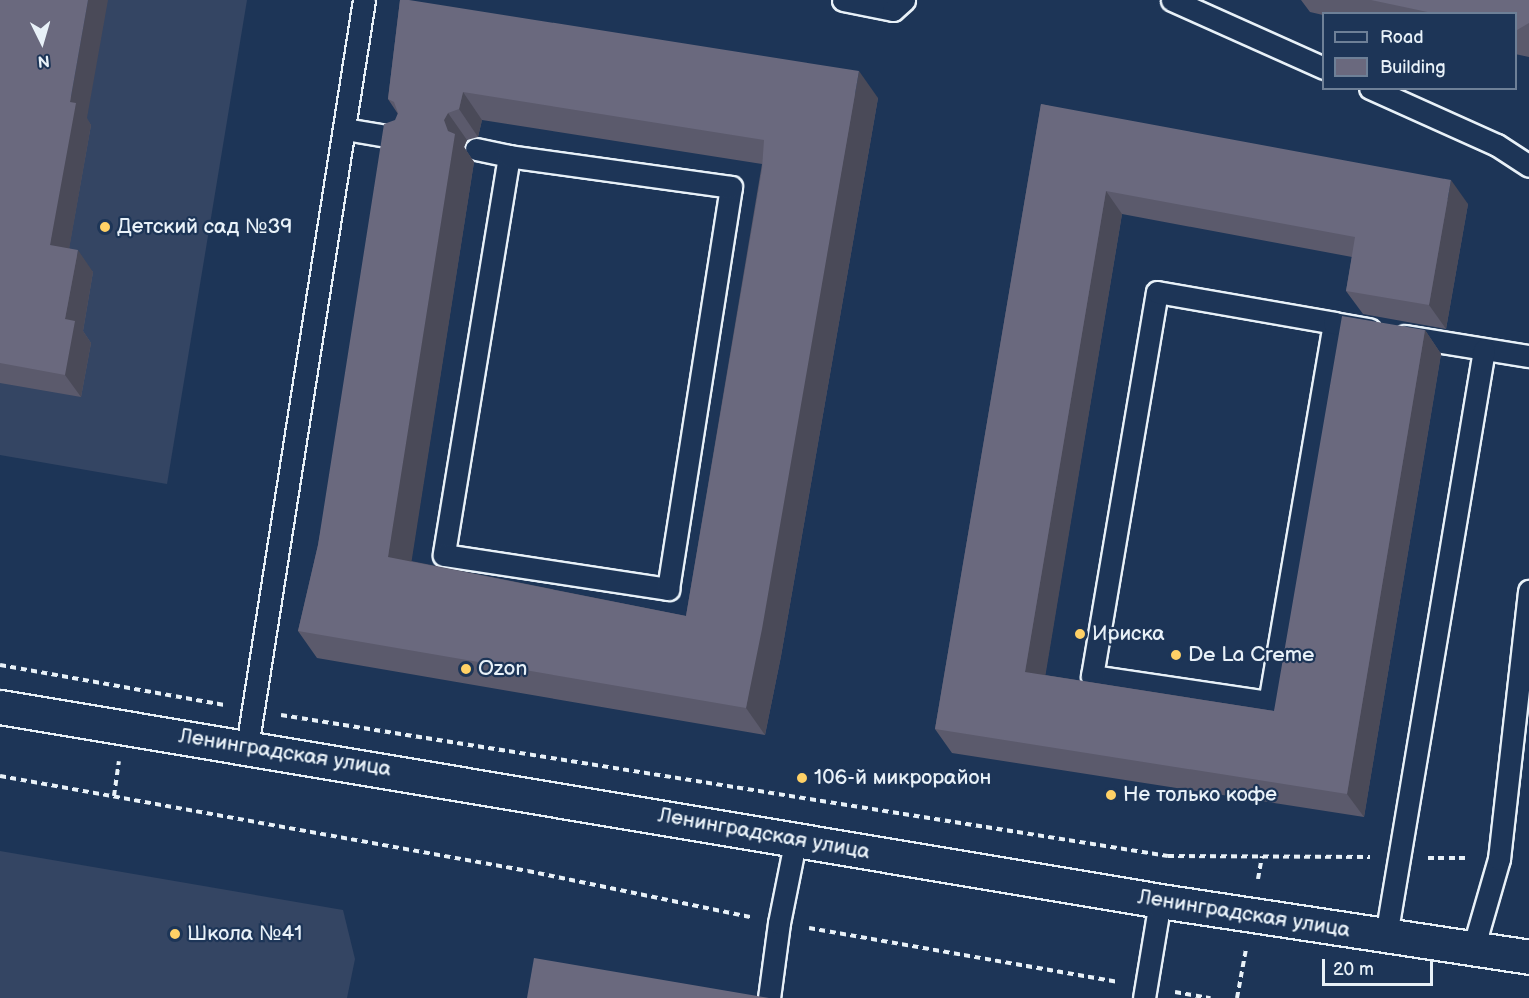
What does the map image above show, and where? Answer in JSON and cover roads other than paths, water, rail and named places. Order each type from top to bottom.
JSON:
[{"type":"street","name":"Ленинградская улица","points":[[0,707],[796,838],[1161,902],[1529,957]]},
{"type":"lane","points":[[247,747],[364,0]]},
{"type":"lane","points":[[843,0],[893,10],[904,0]]},
{"type":"lane","points":[[1172,0],[1322,68]]},
{"type":"lane","points":[[1374,90],[1497,145],[1529,166]]},
{"type":"lane","points":[[345,129],[405,140]]},
{"type":"lane","points":[[476,149],[509,156],[731,187],[668,589],[444,555],[509,156]]},
{"type":"lane","points":[[1334,323],[1269,702],[1092,676],[1157,292],[1529,356]]},
{"type":"lane","points":[[1386,936],[1484,350]]},
{"type":"lane","points":[[1473,949],[1499,859],[1529,591]]},
{"type":"lane","points":[[769,998],[779,923],[796,838]]},
{"type":"lane","points":[[1145,992],[1161,902]]},
{"type":"place","name":"Детский сад №39","points":[[105,227]]},
{"type":"place","name":"Ириска","points":[[1080,634]]},
{"type":"place","name":"De La Creme","points":[[1176,655]]},
{"type":"place","name":"Ozon","points":[[466,669]]},
{"type":"place","name":"106-й микрорайон","points":[[802,778]]},
{"type":"place","name":"Не только кофе","points":[[1111,795]]},
{"type":"place","name":"Школа №41","points":[[175,934]]}]
